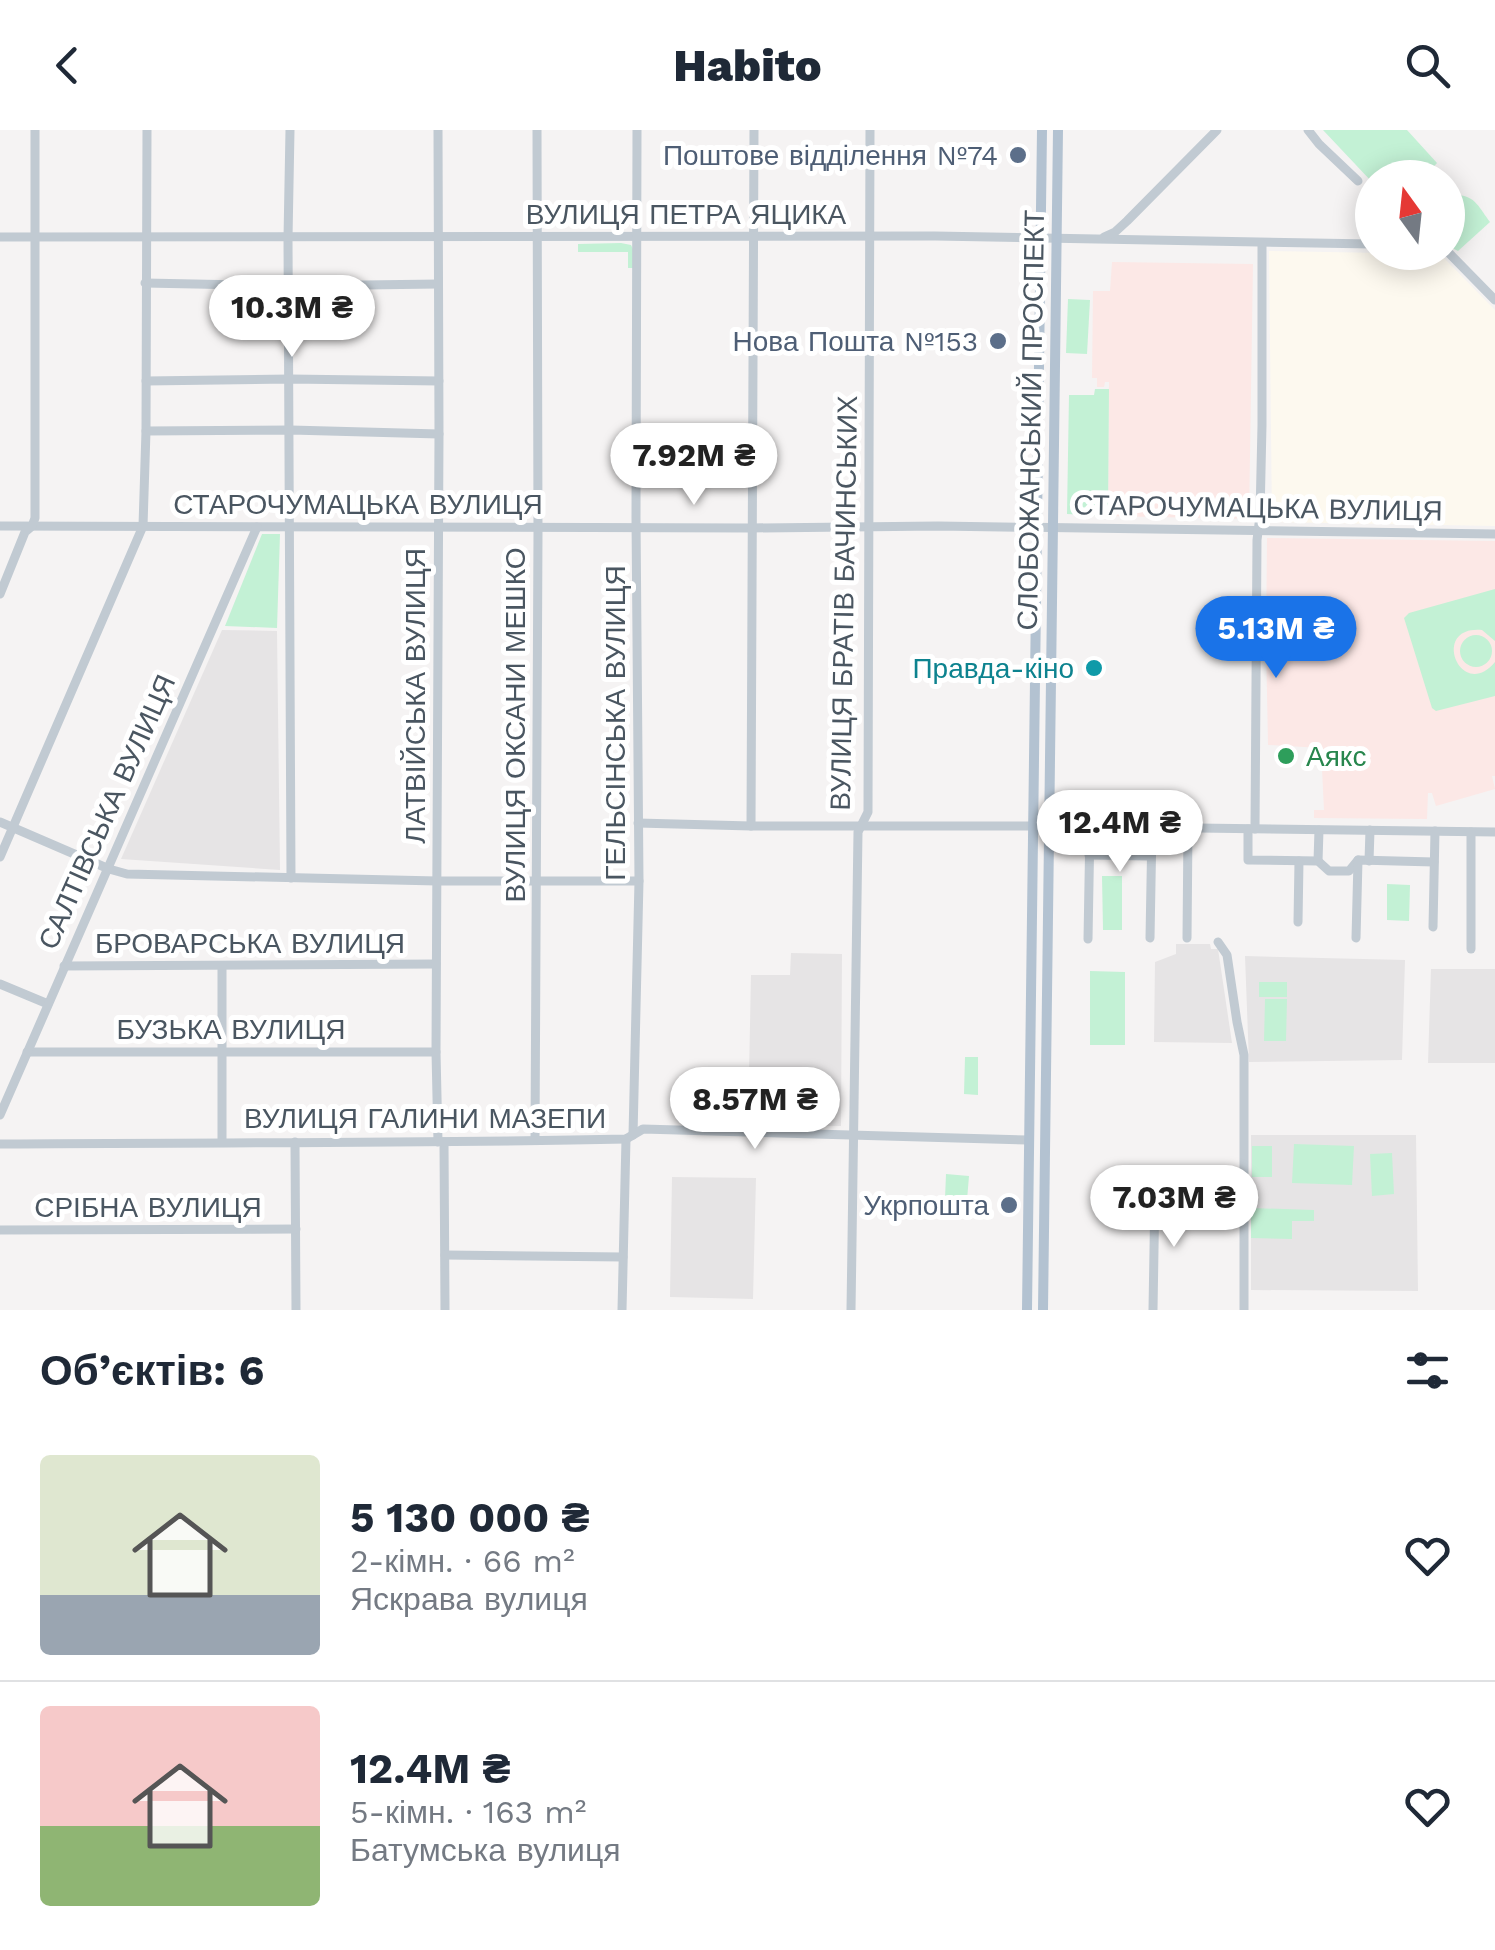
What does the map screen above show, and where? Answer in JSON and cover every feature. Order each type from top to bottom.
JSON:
[{"type":"main road","name":"СЛОБОЖАНСЬКИЙ ПРОСПЕКТ","points":[[1027,1310],[1042,130]]},
{"type":"main road","name":"СЛОБОЖАНСЬКИЙ ПРОСПЕКТ","points":[[1044,1310],[1058,130]]},
{"type":"street","points":[[0,594],[25,532],[35,518],[36,130]]},
{"type":"street","points":[[0,856],[143,526],[147,130]]},
{"type":"street","points":[[290,130],[291,878]]},
{"type":"street","name":"ЛАТВІЙСЬКА ВУЛИЦЯ","points":[[438,130],[436,1052],[445,1310]]},
{"type":"street","name":"ВУЛИЦЯ ОКСАНИ МЕШКО","points":[[535,1140],[537,130]]},
{"type":"street","name":"ГЕЛЬСІНСЬКА ВУЛИЦЯ","points":[[622,1310],[639,881],[638,130]]},
{"type":"street","points":[[751,826],[754,130]]},
{"type":"street","name":"ВУЛИЦЯ БРАТІВ БАЧИНСЬКИХ","points":[[851,1310],[858,832],[868,812],[870,130]]},
{"type":"street","points":[[1101,238],[1128,221],[1217,130]]},
{"type":"street","points":[[1308,130],[1355,178]]},
{"type":"street","name":"ВУЛИЦЯ ПЕТРА ЯЦИКА","points":[[0,237],[870,236],[1355,244]]},
{"type":"street","points":[[1262,244],[1262,425],[1252,829],[1248,860],[1318,861],[1329,870],[1349,871],[1364,861],[1434,862]]},
{"type":"street","points":[[1465,269],[1495,300]]},
{"type":"street","points":[[145,283],[438,284]]},
{"type":"street","points":[[146,381],[439,381]]},
{"type":"street","points":[[146,431],[440,434]]},
{"type":"street","name":"СТАРОЧУМАЦЬКА ВУЛИЦЯ","points":[[0,526],[868,526],[1495,534]]},
{"type":"street","name":"САЛТІВСЬКА ВУЛИЦЯ","points":[[0,1115],[257,527]]},
{"type":"street","points":[[0,822],[128,874],[639,881]]},
{"type":"street","points":[[638,824],[1034,826]]},
{"type":"street","points":[[1048,826],[1495,832]]},
{"type":"street","points":[[1088,938],[1090,826]]},
{"type":"street","points":[[1150,938],[1152,828]]},
{"type":"street","points":[[1187,938],[1188,828]]},
{"type":"street","points":[[1318,861],[1319,830]]},
{"type":"street","points":[[1356,938],[1370,830]]},
{"type":"street","points":[[1433,926],[1435,831]]},
{"type":"street","points":[[1471,832],[1471,948]]},
{"type":"street","points":[[1090,856],[1151,856]]},
{"type":"street","points":[[1298,922],[1299,861]]},
{"type":"street","points":[[1218,942],[1228,954],[1244,1055],[1244,1310]]},
{"type":"street","name":"БРОВАРСЬКА ВУЛИЦЯ","points":[[64,966],[436,964]]},
{"type":"street","points":[[222,966],[222,1142]]},
{"type":"street","points":[[0,984],[48,1004]]},
{"type":"street","name":"БУЗЬКА ВУЛИЦЯ","points":[[27,1052],[436,1052]]},
{"type":"street","name":"ВУЛИЦЯ ГАЛИНИ МАЗЕПИ","points":[[0,1144],[535,1140],[630,1137],[643,1130],[1028,1140]]},
{"type":"street","points":[[295,1142],[296,1310]]},
{"type":"street","points":[[1153,1310],[1156,1190]]},
{"type":"street","name":"СРІБНА ВУЛИЦЯ","points":[[0,1230],[296,1229]]},
{"type":"street","points":[[445,1255],[623,1257]]},
{"type":"shaded area","points":[[1269,251],[1355,253],[1355,270],[1456,270],[1495,310],[1495,526],[1272,522]]},
{"type":"shaded area","points":[[1112,262],[1253,264],[1249,519],[1108,516],[1109,382],[1097,387],[1097,378],[1092,378],[1093,291],[1110,291]]},
{"type":"shaded area","points":[[1267,538],[1495,541],[1495,789],[1436,806],[1432,793],[1428,793],[1427,819],[1314,818],[1314,810],[1324,810],[1321,748],[1268,745]]},
{"type":"shaded area","points":[[222,630],[277,631],[280,870],[121,859]]},
{"type":"shaded area","points":[[1176,944],[1210,944],[1211,949],[1218,949],[1232,1043],[1154,1042],[1155,962],[1176,954]]},
{"type":"shaded area","points":[[791,953],[842,954],[841,1126],[748,1125],[751,975],[790,975]]},
{"type":"shaded area","points":[[1245,956],[1405,960],[1402,1060],[1249,1062]]},
{"type":"shaded area","points":[[1431,969],[1495,969],[1495,1063],[1428,1063]]},
{"type":"shaded area","points":[[1251,1135],[1416,1135],[1418,1291],[1251,1290]]},
{"type":"shaded area","points":[[672,1177],[756,1178],[753,1299],[670,1297]]},
{"type":"green space","points":[[1323,130],[1407,130],[1434,160],[1355,160],[1355,164]]},
{"type":"green space","points":[[1465,197],[1473,200],[1490,222],[1465,245]]},
{"type":"green space","points":[[578,244],[631,245],[634,268],[628,268],[628,252],[578,252]]},
{"type":"green space","points":[[1068,299],[1090,300],[1087,354],[1066,353]]},
{"type":"green space","points":[[1095,389],[1109,389],[1108,516],[1067,514],[1069,395],[1094,395]]},
{"type":"green space","points":[[262,534],[280,534],[277,628],[225,626]]},
{"type":"green space","points":[[1495,589],[1495,641],[1482,630],[1466,632],[1457,639],[1454,649],[1462,669],[1471,674],[1483,672],[1495,662],[1495,696],[1436,711],[1404,618],[1409,613]]},
{"type":"green space","points":[[1476,635],[1487,640],[1492,651],[1487,662],[1476,667],[1465,662],[1460,651],[1465,640]]},
{"type":"green space","points":[[1102,876],[1122,876],[1122,930],[1103,930]]},
{"type":"green space","points":[[1387,884],[1410,885],[1409,921],[1387,920]]},
{"type":"green space","points":[[1090,971],[1125,972],[1125,1045],[1090,1045]]},
{"type":"green space","points":[[1259,982],[1287,982],[1287,997],[1259,997]]},
{"type":"green space","points":[[1265,999],[1287,999],[1286,1041],[1264,1041]]},
{"type":"green space","points":[[965,1057],[978,1057],[978,1095],[964,1094]]},
{"type":"green space","points":[[1294,1144],[1354,1146],[1352,1185],[1292,1183]]},
{"type":"green space","points":[[1252,1146],[1272,1146],[1272,1177],[1252,1177]]},
{"type":"green space","points":[[1392,1153],[1394,1194],[1372,1196],[1370,1154]]},
{"type":"green space","points":[[946,1174],[969,1176],[967,1200],[945,1199]]},
{"type":"green space","points":[[1251,1208],[1314,1210],[1314,1221],[1292,1221],[1292,1239],[1251,1238]]},
{"type":"place","name":"Поштове відділення №74","points":[[1018,155]]},
{"type":"place","name":"Нова Пошта №153","points":[[998,341]]},
{"type":"place","name":"Правда-кіно","points":[[1094,668]]},
{"type":"place","name":"Аякс","points":[[1286,756]]},
{"type":"place","name":"Укрпошта","points":[[1009,1205]]}]
